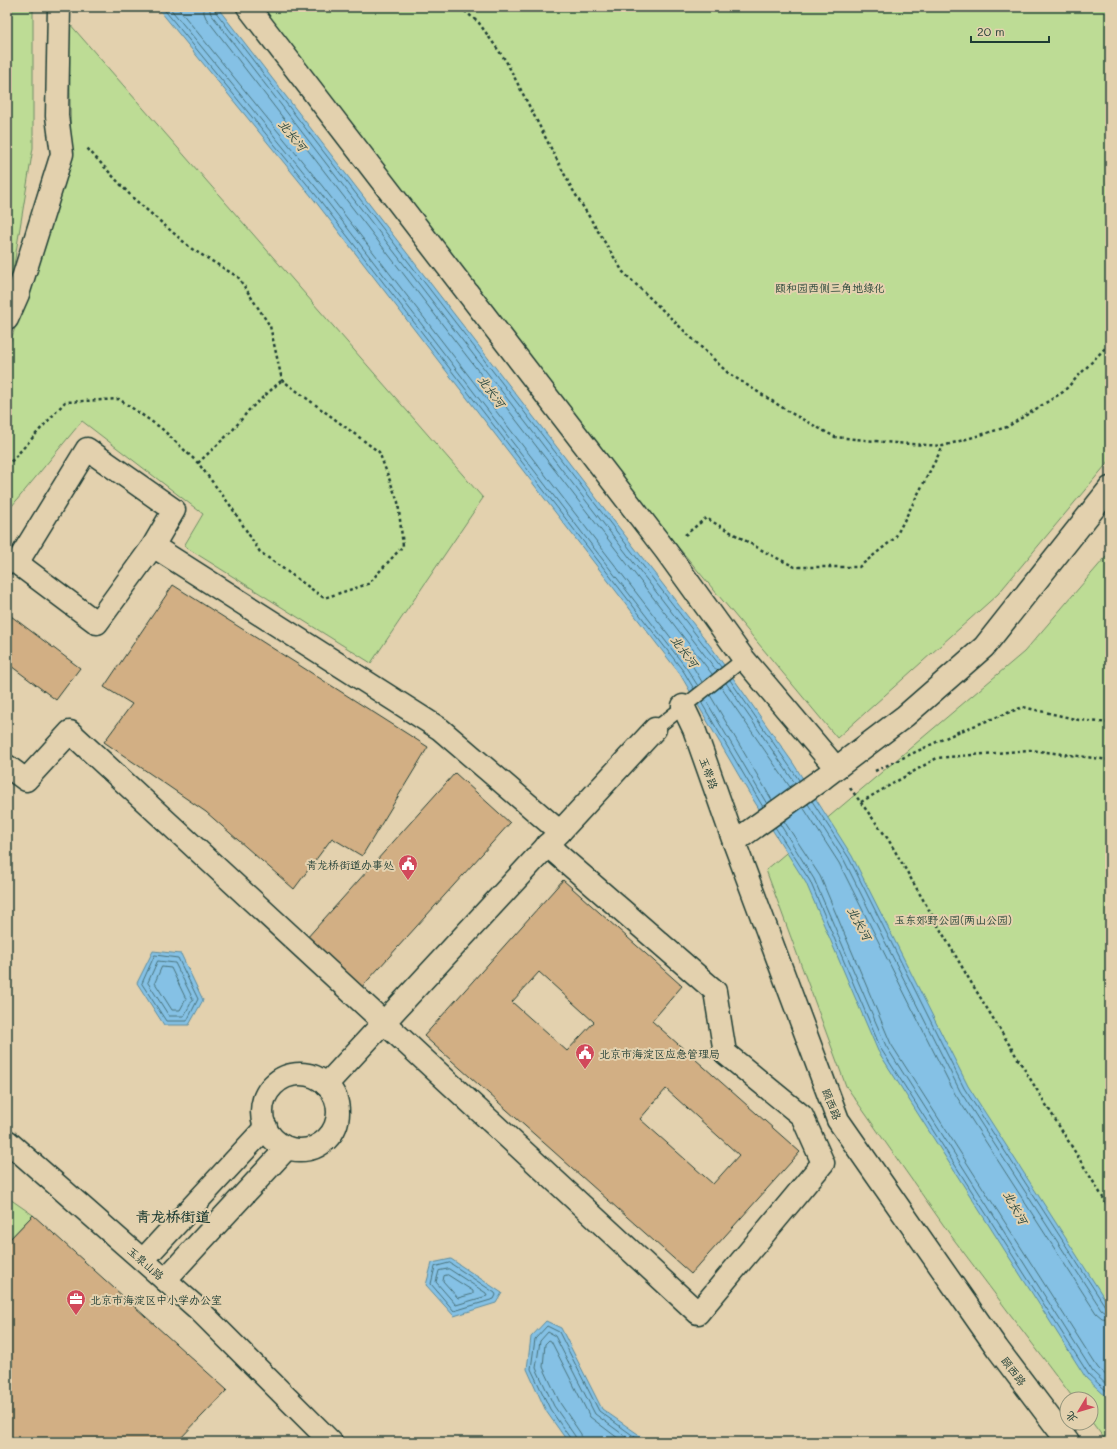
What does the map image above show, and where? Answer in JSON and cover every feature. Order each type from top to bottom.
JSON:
[{"type":"street","points":[[7,319],[18,294],[62,154],[57,116],[59,7]]},
{"type":"street","points":[[248,7],[666,550],[739,663],[829,773]]},
{"type":"street","points":[[87,449],[174,510],[153,546],[97,623],[17,563],[87,449]]},
{"type":"street","points":[[740,837],[906,716],[984,647],[1110,488]]},
{"type":"street","points":[[7,766],[26,780],[70,732],[698,1313],[823,1163],[802,1116],[725,1053],[715,991],[440,729],[153,546]]},
{"type":"street","name":"玉带路","points":[[689,702],[694,729],[740,837]]},
{"type":"street","points":[[326,1085],[655,729]]},
{"type":"street","name":"颐西路","points":[[740,837],[838,1120],[997,1348],[1068,1442]]},
{"type":"street","points":[[304,1074],[316,1078],[326,1085],[334,1095],[338,1108],[337,1121],[332,1132],[324,1142],[313,1148],[300,1151],[287,1148],[276,1142],[268,1133],[263,1122],[262,1109],[265,1098],[271,1087],[281,1079],[292,1075],[304,1074]]},
{"type":"street","points":[[142,1260],[266,1128]]},
{"type":"street","name":"玉泉山路","points":[[7,1141],[197,1308],[331,1442]]},
{"type":"street","points":[[166,1280],[287,1148]]},
{"type":"lane","points":[[655,729],[739,663]]},
{"type":"path","points":[[460,7],[479,23],[506,61],[572,187],[623,272],[728,373],[791,413],[835,437],[895,444],[943,446],[1007,427],[1063,392],[1110,343]]},
{"type":"path","points":[[7,466],[65,402],[119,399],[161,428],[198,464],[230,505],[260,552],[324,598],[368,584],[403,546],[398,502],[379,452],[282,380],[270,326],[238,276],[192,249],[133,198],[84,145]]},
{"type":"path","points":[[198,464],[232,431],[249,410],[282,380]]},
{"type":"path","points":[[666,550],[706,518],[767,553],[795,567],[859,567],[895,538],[943,446]]},
{"type":"path","points":[[868,774],[958,732],[1023,707],[1079,720],[1110,724]]},
{"type":"path","points":[[861,802],[937,758],[1030,750],[1110,760]]},
{"type":"path","points":[[829,773],[861,802],[888,840],[969,979],[1110,1209]]},
{"type":"green space","points":[[7,7],[33,7],[33,148],[10,289],[7,296]]},
{"type":"green space","name":"颐和园西侧三角地绿化","points":[[258,7],[1110,7],[1110,460],[998,594],[837,738],[654,518]]},
{"type":"green space","points":[[69,23],[483,498],[371,663],[184,546],[203,514],[82,421],[7,512],[7,351],[71,165]]},
{"type":"green space","name":"玉东郊野公园(两山公园)","points":[[1110,552],[1110,1442],[1107,1442],[1099,1431],[1099,1391],[1068,1391],[949,1233],[846,1086],[766,870],[1024,652]]},
{"type":"green space","points":[[7,1197],[33,1215],[7,1242]]},
{"type":"water","name":"北长河","points":[[157,7],[217,7],[712,648],[793,763],[852,856],[968,1086],[1110,1307],[1110,1400],[1086,1378],[878,1051],[806,883],[749,793],[680,674],[312,197]]},
{"type":"water","points":[[153,951],[181,954],[203,1000],[189,1025],[164,1025],[137,983]]},
{"type":"water","points":[[451,1259],[502,1293],[496,1303],[454,1316],[426,1285],[432,1263]]},
{"type":"water","points":[[546,1321],[561,1328],[602,1409],[638,1434],[646,1442],[568,1442],[546,1411],[527,1369],[531,1337]]},
{"type":"building","points":[[173,585],[428,747],[362,856],[332,838],[294,889],[206,812],[104,742],[132,704],[104,687]]},
{"type":"building","points":[[7,613],[80,668],[56,700],[7,663]]},
{"type":"building","name":"青龙桥街道办事处","points":[[455,773],[510,823],[360,989],[306,939]]},
{"type":"building","name":"北京市海淀区应急管理局","points":[[563,880],[682,986],[652,1021],[800,1152],[691,1274],[424,1036]],"holes":[[[539,972],[594,1022],[567,1051],[512,1002]],[[666,1089],[739,1155],[713,1184],[640,1119]]]},
{"type":"building","name":"北京市海淀区中小学办公室","points":[[33,1215],[227,1390],[177,1442],[7,1442],[7,1242]]},
{"type":"place","name":"青龙桥街道办事处","points":[[408,881]]},
{"type":"place","name":"北京市海淀区应急管理局","points":[[585,1070]]},
{"type":"place","name":"北京市海淀区中小学办公室","points":[[76,1316]]},
{"type":"district","name":"青龙桥街道","points":[[173,1216]]}]
